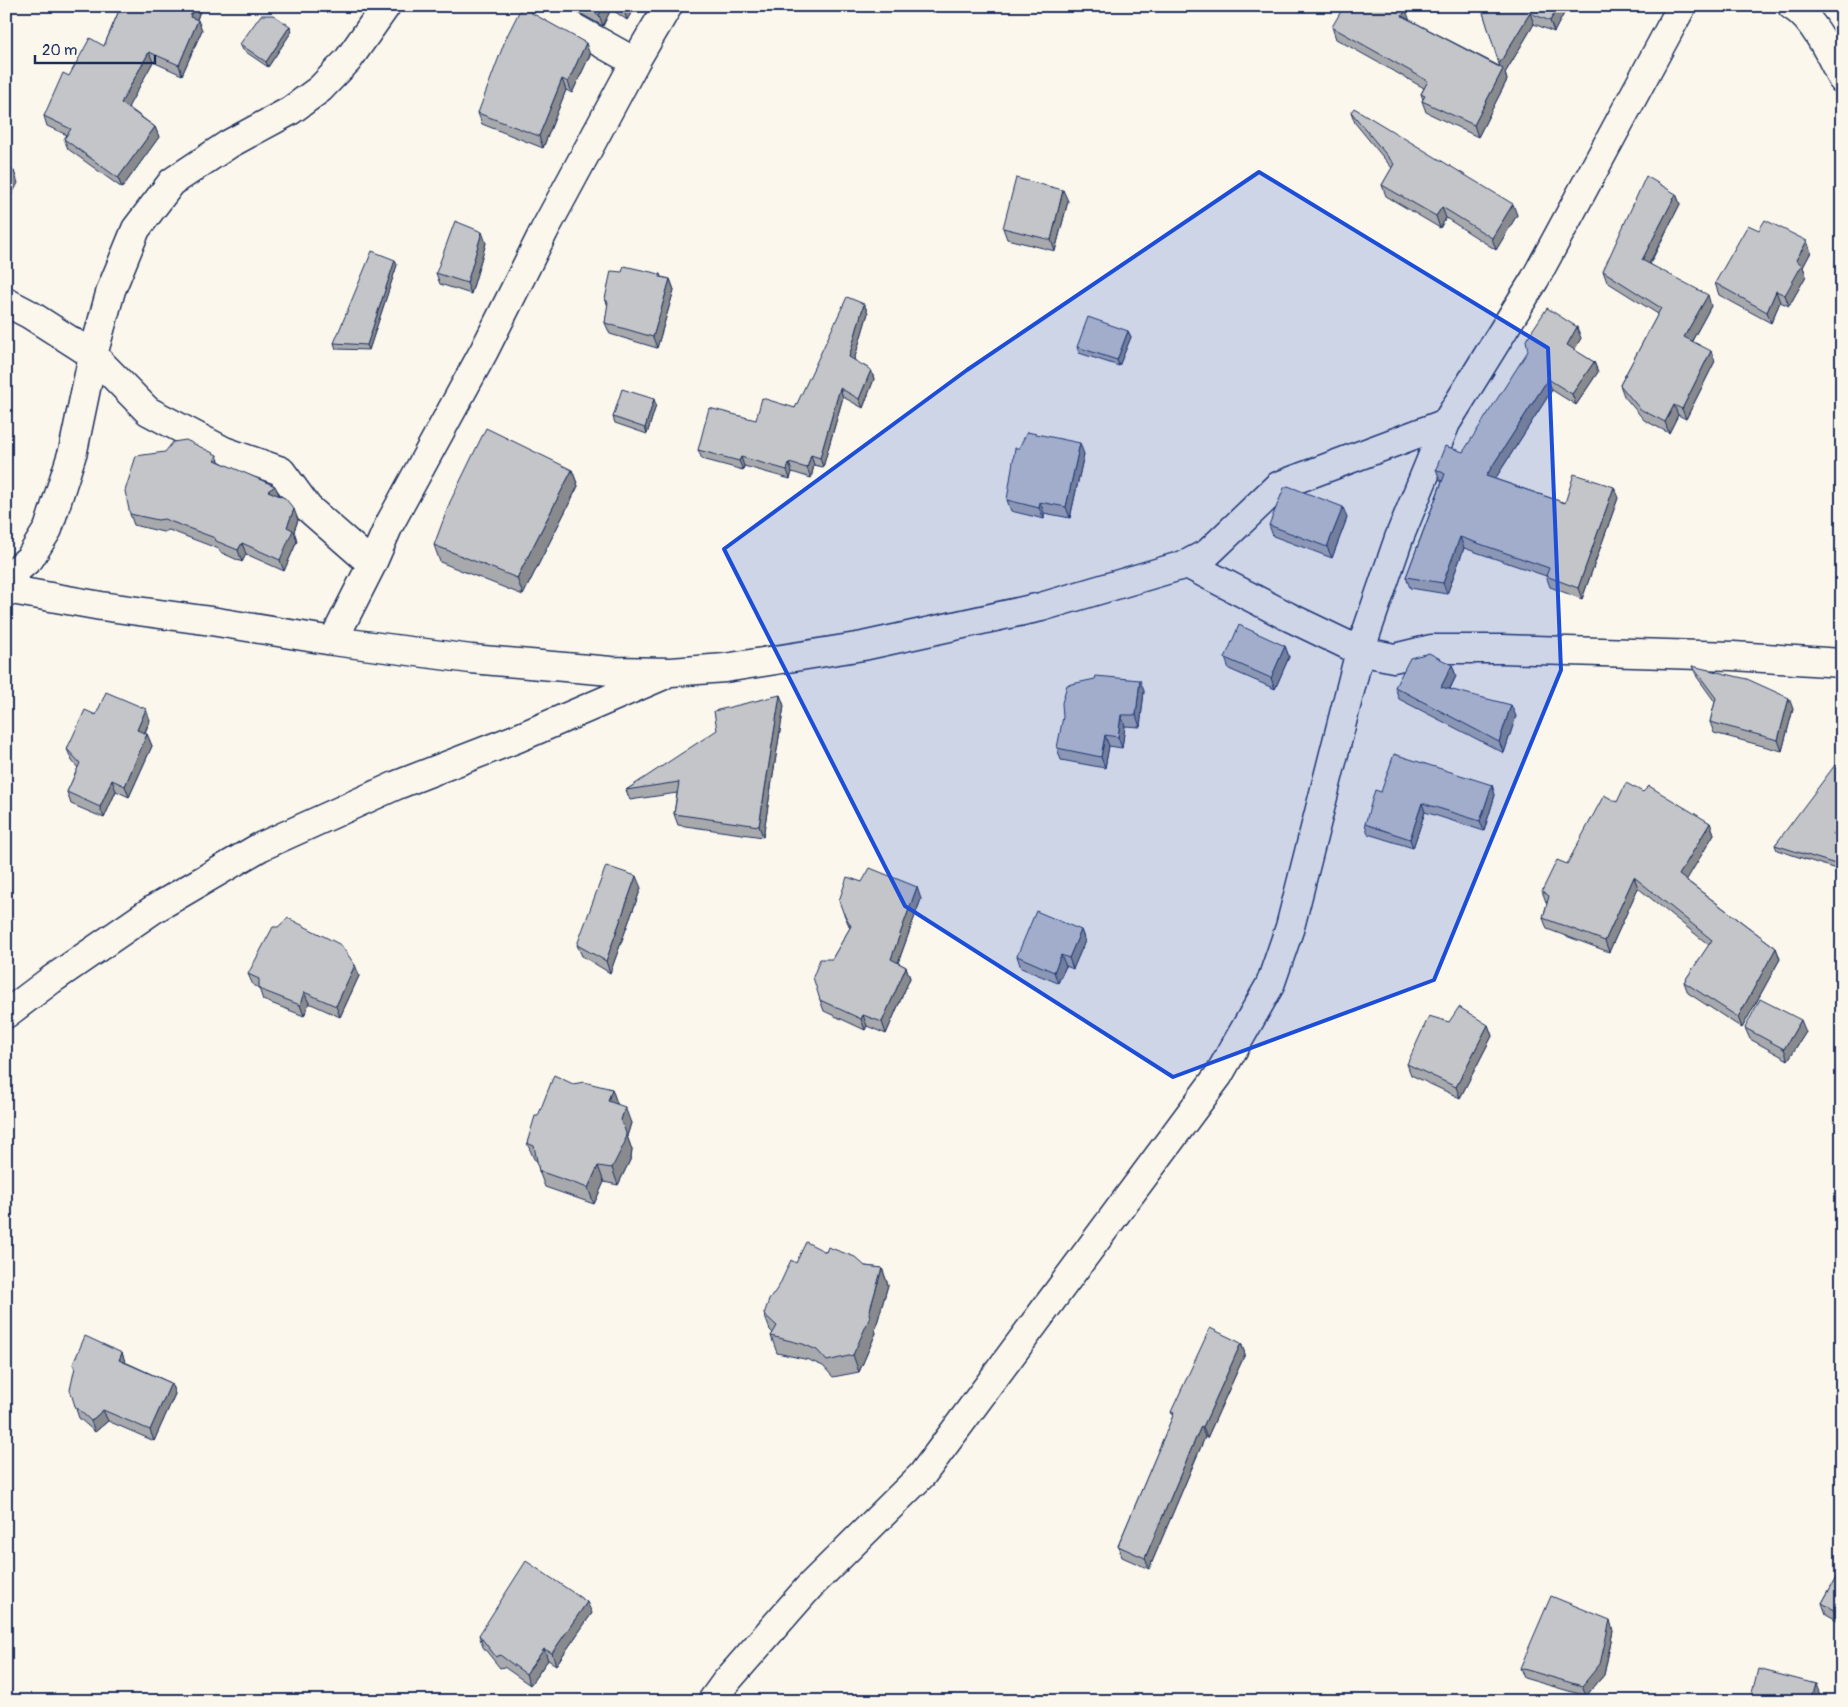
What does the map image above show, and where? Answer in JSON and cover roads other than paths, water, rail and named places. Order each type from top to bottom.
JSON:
[{"type":"street","points":[[6,579],[30,558],[48,529],[73,451],[93,355],[111,290],[136,229],[172,182],[229,144],[290,111],[320,89],[348,60],[386,6]]},
{"type":"street","points":[[540,6],[542,10],[635,62]]},
{"type":"street","points":[[332,641],[372,564],[389,525],[484,351],[544,231],[635,62],[668,6]]},
{"type":"street","points":[[712,1701],[725,1683],[809,1587],[922,1475],[1218,1076],[1270,985],[1290,928],[1360,651],[1399,538],[1446,423],[1535,278],[1682,6]]},
{"type":"street","points":[[1792,6],[1798,10],[1826,45],[1842,79]]},
{"type":"street","points":[[6,302],[29,314],[93,355],[148,411],[224,451],[281,471],[308,508],[372,564]]},
{"type":"street","points":[[6,588],[101,606],[332,641],[499,661],[611,671],[671,672],[725,668],[863,646],[1041,607],[1187,564],[1208,553],[1278,486],[1446,423]]},
{"type":"street","points":[[1187,564],[1287,616],[1360,651],[1394,658],[1431,650],[1493,649],[1733,656],[1842,663]]},
{"type":"street","points":[[6,1014],[154,908],[260,847],[397,785],[518,738],[671,672]]}]
